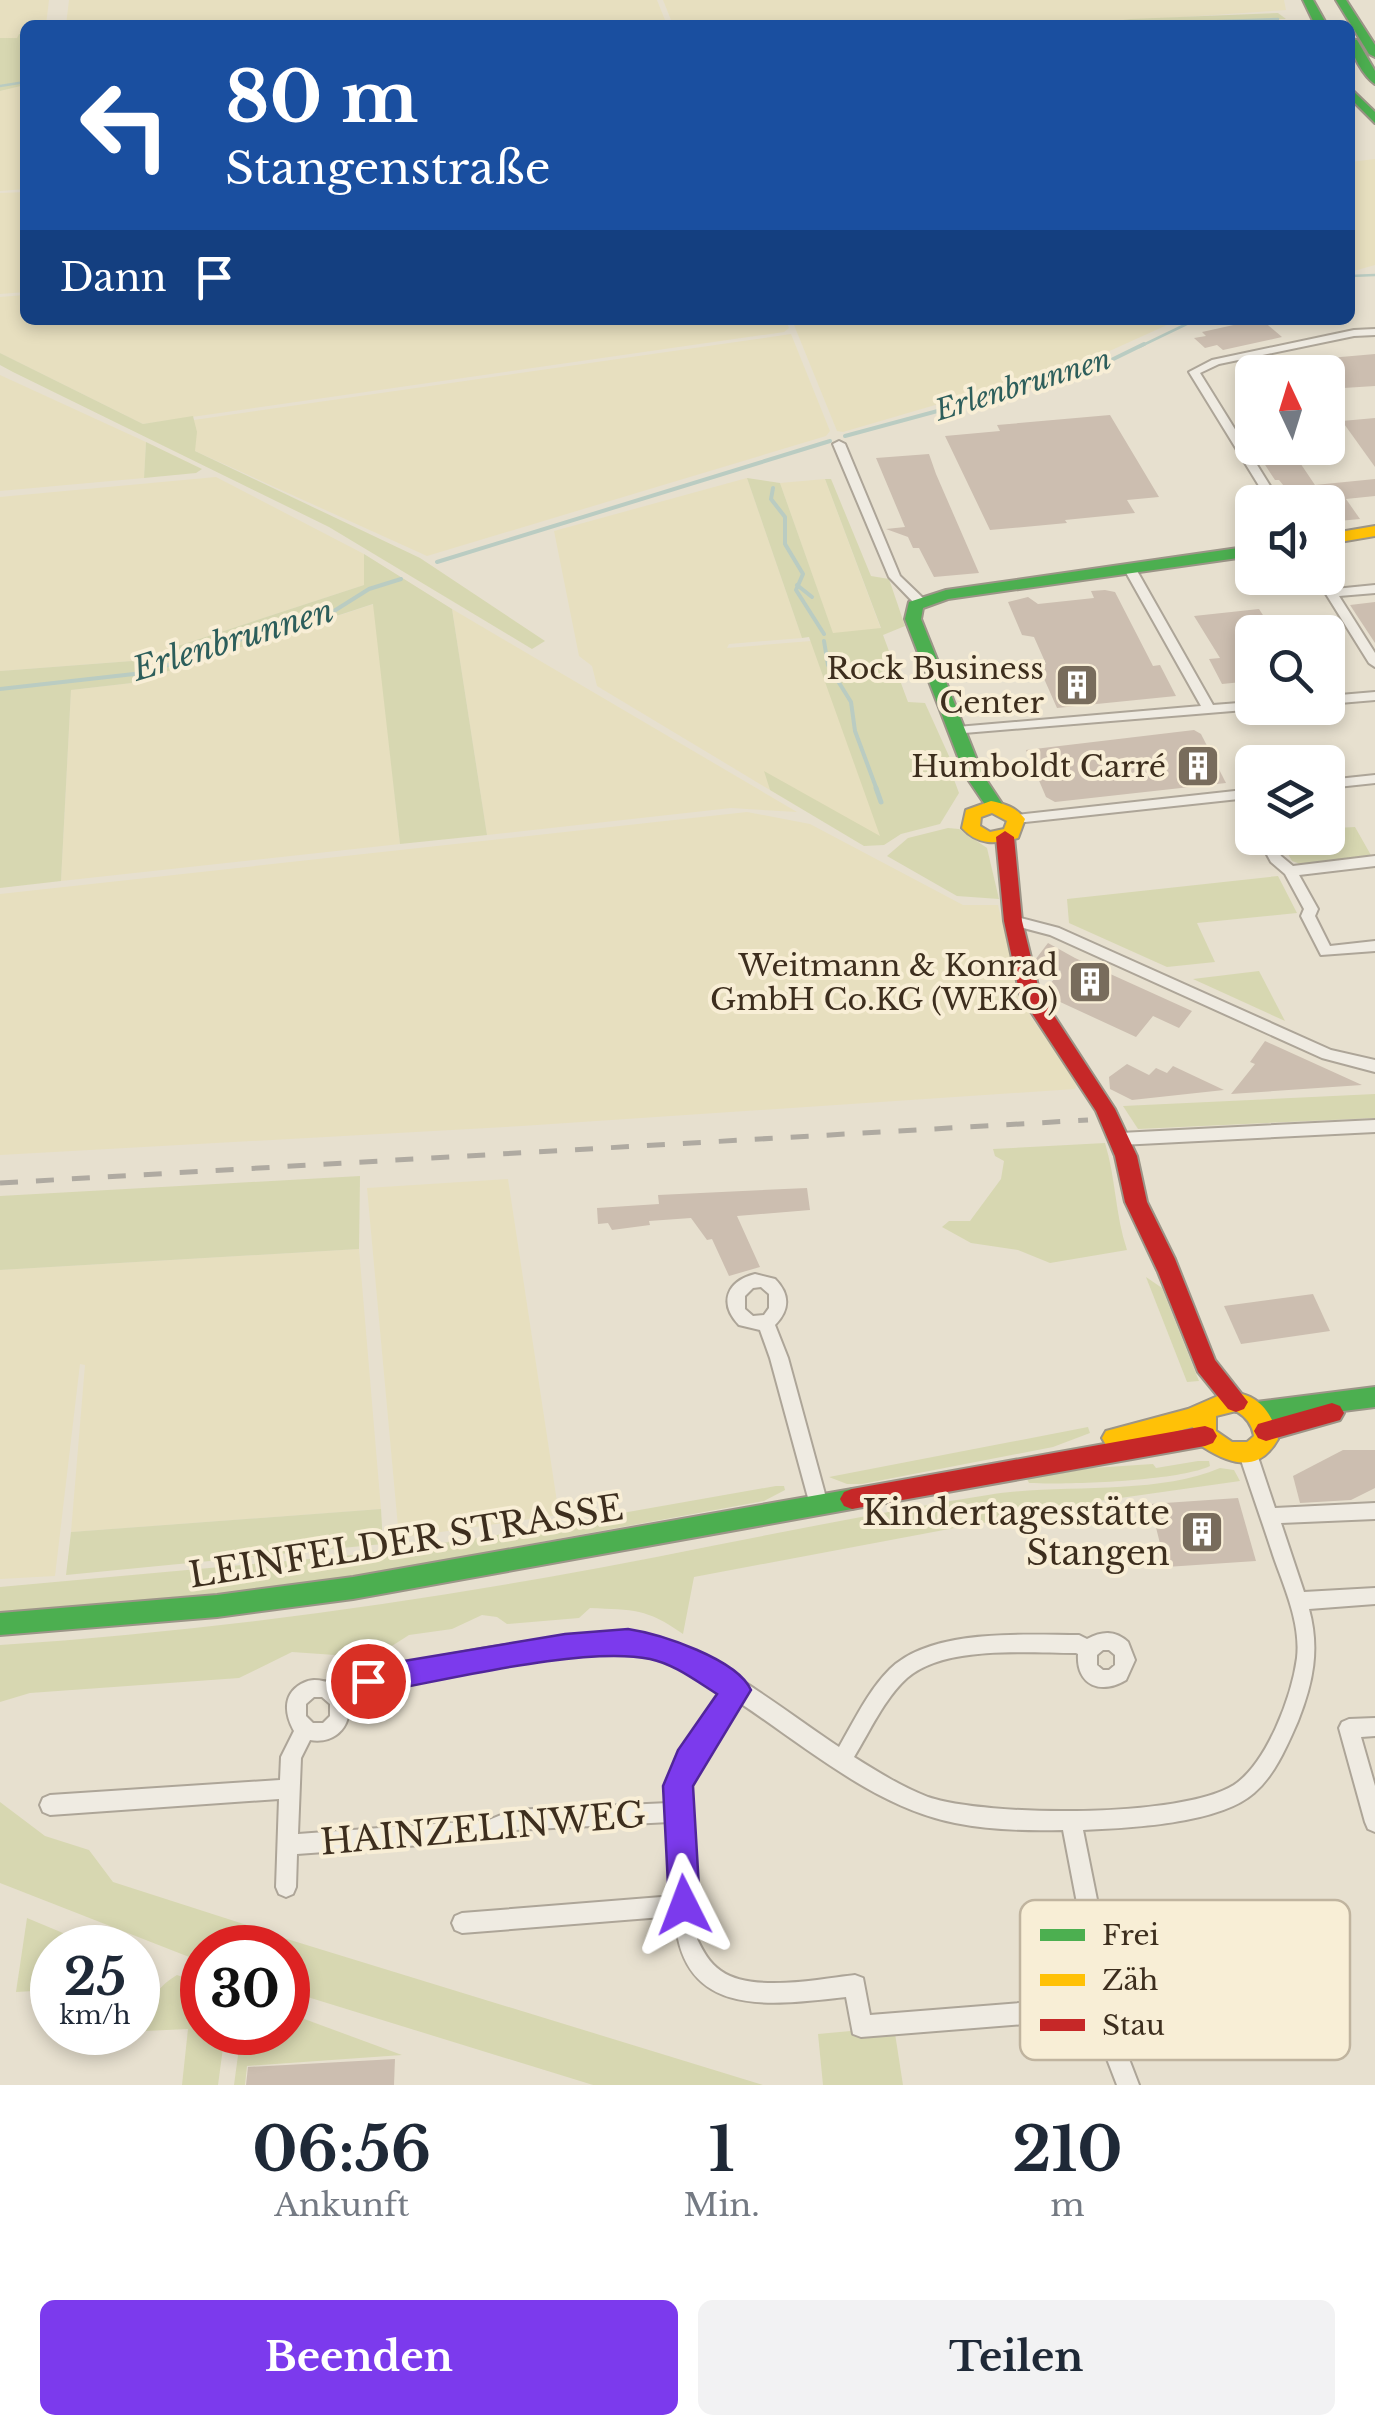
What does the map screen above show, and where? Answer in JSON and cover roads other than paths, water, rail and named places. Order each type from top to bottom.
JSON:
[{"type":"main road","points":[[1355,31],[1375,54]]},
{"type":"main road","points":[[1355,56],[1375,119]]},
{"type":"main road","points":[[1345,536],[1375,531]]},
{"type":"main road","points":[[1235,554],[920,602],[912,608],[912,619],[987,809],[1003,831],[1012,921],[1030,995],[1100,1100],[1120,1140],[1136,1202],[1206,1365],[1236,1402],[1262,1421],[1328,1414],[1369,1398]]},
{"type":"main road","points":[[987,809],[969,824],[975,832],[1003,831]]},
{"type":"main road","points":[[1206,1365],[1207,1419],[1224,1452],[1248,1454],[1262,1446],[1262,1421]]},
{"type":"main road","name":"LEINFELDER STRASSE","points":[[0,1624],[199,1608],[352,1588],[819,1505],[1078,1456],[1107,1440],[1207,1419],[1236,1402]]},
{"type":"street","points":[[1263,485],[1194,376],[1198,368],[1343,335],[1375,332]]},
{"type":"street","points":[[839,444],[894,577],[920,602]]},
{"type":"street","points":[[1130,569],[1209,710]]},
{"type":"street","points":[[1345,591],[1375,588]]},
{"type":"street","points":[[1334,595],[1375,663]]},
{"type":"street","points":[[1345,699],[1375,696]]},
{"type":"street","points":[[957,731],[1235,708]]},
{"type":"street","points":[[1345,782],[1375,779]]},
{"type":"street","points":[[1003,831],[1235,798]]},
{"type":"street","points":[[1274,855],[1290,870],[1312,909],[1308,916],[1326,951],[1375,946]]},
{"type":"street","points":[[1290,870],[1375,862]]},
{"type":"street","points":[[1012,921],[1054,931],[1328,1054],[1375,1066]]},
{"type":"street","points":[[1120,1140],[1375,1126]]},
{"type":"street","points":[[765,1320],[819,1505]]},
{"type":"street","points":[[305,1730],[296,1719],[300,1699],[312,1690],[334,1692],[368,1681],[495,1658],[628,1642],[655,1646],[684,1658],[911,1799],[942,1812],[985,1820],[1071,1820],[1214,1803],[1240,1793],[1257,1779],[1280,1734],[1306,1660],[1298,1601],[1248,1454]]},
{"type":"street","points":[[1269,1516],[1375,1511]]},
{"type":"street","points":[[1298,1601],[1375,1596]]},
{"type":"street","points":[[843,1758],[888,1685],[914,1660],[951,1650],[1065,1644],[1079,1644],[1087,1650]]},
{"type":"street","points":[[737,1690],[682,1772],[678,1812],[684,1905],[692,1955],[711,1978],[735,1991],[752,1993],[856,1986],[861,2026],[1020,2014]]},
{"type":"street","points":[[305,1730],[328,1729],[340,1718],[342,1703],[334,1692]]},
{"type":"street","points":[[1375,1727],[1350,1728],[1375,1822]]},
{"type":"street","points":[[286,1887],[291,1757],[305,1730]]},
{"type":"street","points":[[50,1805],[289,1789]]},
{"type":"street","name":"HAINZELINWEG","points":[[288,1845],[490,1830],[513,1820],[678,1812]]},
{"type":"street","points":[[1071,1820],[1086,1900]]},
{"type":"street","points":[[462,1922],[684,1905]]},
{"type":"street","points":[[1121,2060],[1128,2085]]},
{"type":"waterway","points":[[1250,20],[1278,19]]},
{"type":"waterway","points":[[0,86],[20,83]]},
{"type":"waterway","name":"Erlenbrunnen","points":[[1355,276],[1375,275]]},
{"type":"waterway","name":"Erlenbrunnen","points":[[1139,347],[1185,325]]},
{"type":"waterway","name":"Erlenbrunnen","points":[[845,436],[1093,369],[1144,344]]},
{"type":"waterway","name":"Erlenbrunnen","points":[[437,562],[830,441]]},
{"type":"waterway","points":[[773,488],[771,499],[785,517],[785,544],[803,574],[798,586]]},
{"type":"waterway","name":"Erlenbrunnen","points":[[0,689],[143,673],[233,644],[248,635],[334,611],[369,589],[401,579]]},
{"type":"waterway","points":[[798,586],[812,597]]},
{"type":"waterway","points":[[798,586],[796,590],[824,634]]},
{"type":"waterway","points":[[824,641],[828,665],[851,702],[855,731],[877,790]]},
{"type":"waterway","points":[[876,788],[881,802]]},
{"type":"railway","points":[[0,1183],[1088,1120]]},
{"type":"place","name":"Rock Business Center","points":[[1077,685]]},
{"type":"place","name":"Humboldt Carré","points":[[1198,766]]},
{"type":"place","name":"Weitmann & Konrad GmbH Co.KG (WEKO)","points":[[1090,982]]},
{"type":"place","name":"Kindertagesstätte Stangen","points":[[1202,1532]]}]
